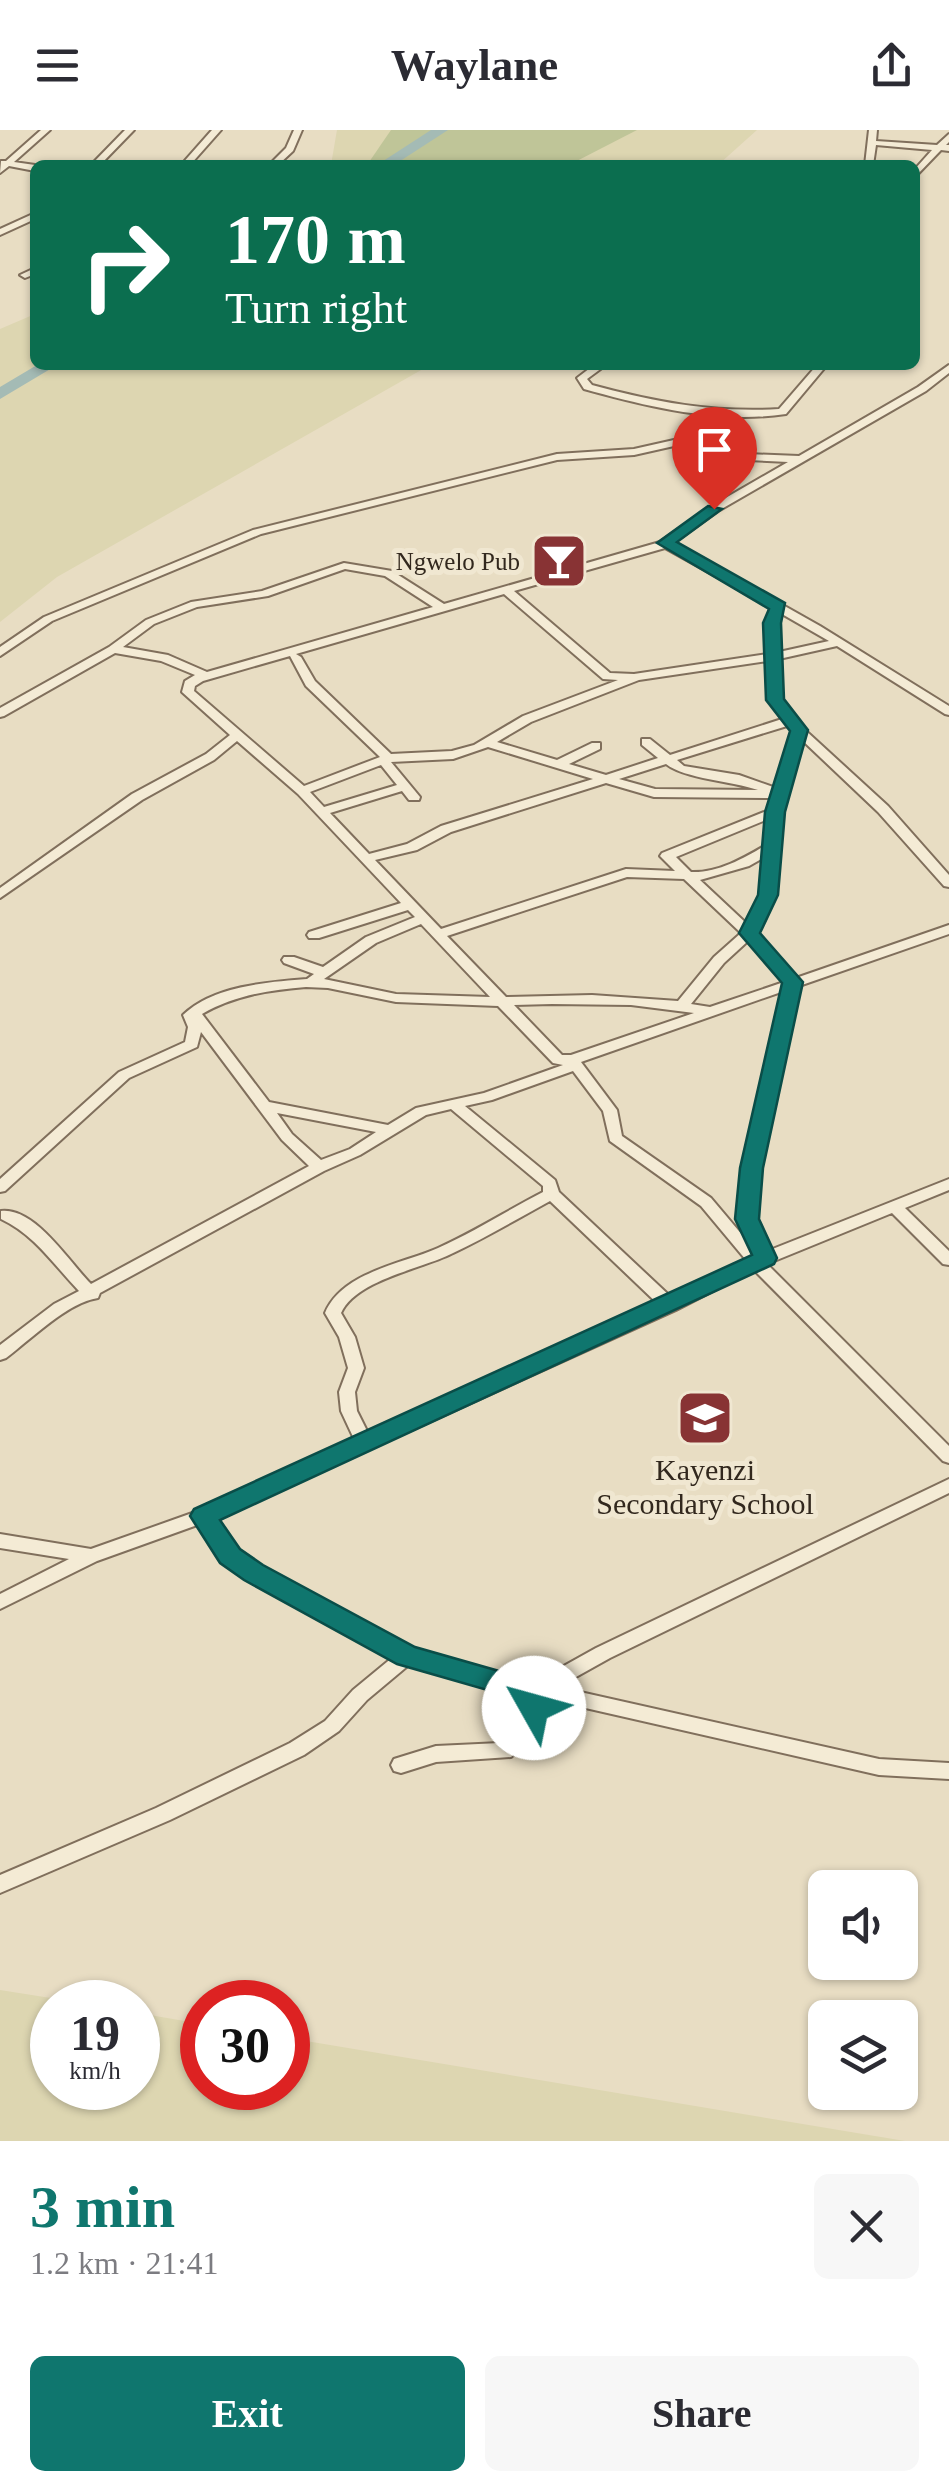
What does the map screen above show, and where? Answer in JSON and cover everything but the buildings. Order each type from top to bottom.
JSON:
[{"type":"street","points":[[2,165],[46,130]]},
{"type":"street","points":[[100,160],[130,130]]},
{"type":"street","points":[[190,160],[217,130]]},
{"type":"street","points":[[278,160],[290,149],[298,130]]},
{"type":"street","points":[[870,160],[873,130]]},
{"type":"street","points":[[920,170],[944,148],[949,137]]},
{"type":"street","points":[[872,142],[888,148],[944,148]]},
{"type":"street","points":[[2,165],[30,168]]},
{"type":"street","points":[[0,232],[30,218]]},
{"type":"street","points":[[666,544],[667,539],[688,525],[922,389],[949,368]]},
{"type":"street","points":[[593,370],[582,378],[588,387],[646,404],[730,416],[782,412],[818,370]]},
{"type":"street","points":[[0,652],[48,619],[258,532],[556,457],[634,452],[674,444],[748,457],[800,459]]},
{"type":"street","points":[[949,711],[839,642],[666,544],[206,676],[190,684],[188,692],[302,792],[422,919],[442,933],[558,1060],[573,1063],[610,1110],[616,1138],[706,1202],[949,1457]]},
{"type":"street","points":[[0,713],[113,650],[150,622],[194,604],[264,594],[352,565],[388,573],[444,610]]},
{"type":"street","points":[[508,592],[607,676],[637,677],[774,658],[839,642]]},
{"type":"street","points":[[779,607],[772,623],[775,700],[794,726],[883,810],[949,884]]},
{"type":"street","points":[[113,650],[164,658],[206,676]]},
{"type":"street","points":[[295,658],[310,683],[387,761],[410,792],[322,812]]},
{"type":"street","points":[[302,792],[387,761],[453,755],[637,677]]},
{"type":"street","points":[[366,858],[412,848],[446,829],[794,726]]},
{"type":"street","points":[[682,1006],[728,949],[749,933],[768,895],[775,812],[794,726]]},
{"type":"street","points":[[0,894],[97,824],[210,757],[239,734]]},
{"type":"street","points":[[646,742],[680,769],[740,779],[781,794]]},
{"type":"street","points":[[486,743],[539,761],[561,763],[578,774],[654,793],[781,794]]},
{"type":"street","points":[[561,763],[596,746]]},
{"type":"street","points":[[775,812],[667,856],[686,878],[749,933],[793,982]]},
{"type":"street","points":[[442,933],[626,872],[686,878],[744,864],[770,848]]},
{"type":"street","points":[[314,936],[410,905]]},
{"type":"street","points":[[310,983],[371,940],[422,919]]},
{"type":"street","points":[[0,1354],[60,1308],[92,1294],[319,1167],[355,1152],[420,1111],[487,1097],[708,1011],[949,929]]},
{"type":"street","points":[[289,960],[324,972]]},
{"type":"street","points":[[761,1260],[747,1219],[750,1185],[793,982]]},
{"type":"street","points":[[0,1187],[124,1075],[192,1044],[196,1027],[190,1015],[242,992],[310,983],[396,998],[682,1006],[708,1011]]},
{"type":"street","points":[[194,1012],[288,1137],[319,1167]]},
{"type":"street","points":[[452,1103],[550,1184],[552,1194],[670,1306]]},
{"type":"street","points":[[265,1106],[388,1130]]},
{"type":"street","points":[[0,1602],[92,1556],[204,1516],[670,1306],[761,1260],[949,1184]]},
{"type":"street","points":[[364,1442],[349,1412],[347,1392],[356,1368],[347,1337],[333,1312],[337,1303],[373,1277],[444,1252],[552,1194]]},
{"type":"street","points":[[894,1206],[949,1260]]},
{"type":"street","points":[[2,1214],[30,1225],[54,1249],[71,1276],[92,1294]]},
{"type":"street","points":[[534,1692],[603,1653],[949,1485]]},
{"type":"street","points":[[204,1516],[230,1556],[254,1573],[407,1656],[534,1692],[879,1767],[949,1771]]},
{"type":"street","points":[[0,1541],[92,1556]]},
{"type":"street","points":[[0,1884],[163,1814],[297,1750],[332,1726],[360,1695],[407,1656]]},
{"type":"street","points":[[401,1764],[436,1754],[504,1751],[530,1728],[538,1694],[534,1692]]},
{"type":"shaded area","points":[[337,130],[757,130],[724,160],[332,160]]},
{"type":"shaded area","points":[[30,316],[30,370],[421,370],[57,577],[0,622],[0,329]]},
{"type":"shaded area","points":[[0,1990],[30,1995],[30,2110],[160,2110],[160,2017],[180,2020],[180,2110],[310,2110],[310,2042],[905,2141],[0,2141]]},
{"type":"green space","points":[[391,130],[637,130],[579,160],[370,160]]},
{"type":"waterway","points":[[392,160],[441,130]]},
{"type":"waterway","points":[[0,394],[41,370]]},
{"type":"place","name":"Ngwelo Pub","points":[[559,561]]},
{"type":"place","name":"Kayenzi Secondary School","points":[[705,1418]]},
{"type":"route","points":[[534,1708],[538,1694],[407,1656],[254,1573],[230,1556],[204,1516],[670,1306],[766,1258],[747,1219],[752,1168],[793,982],[749,933],[768,895],[775,812],[799,730],[775,700],[772,623],[779,607],[685,558],[665,543],[714,509]]}]
